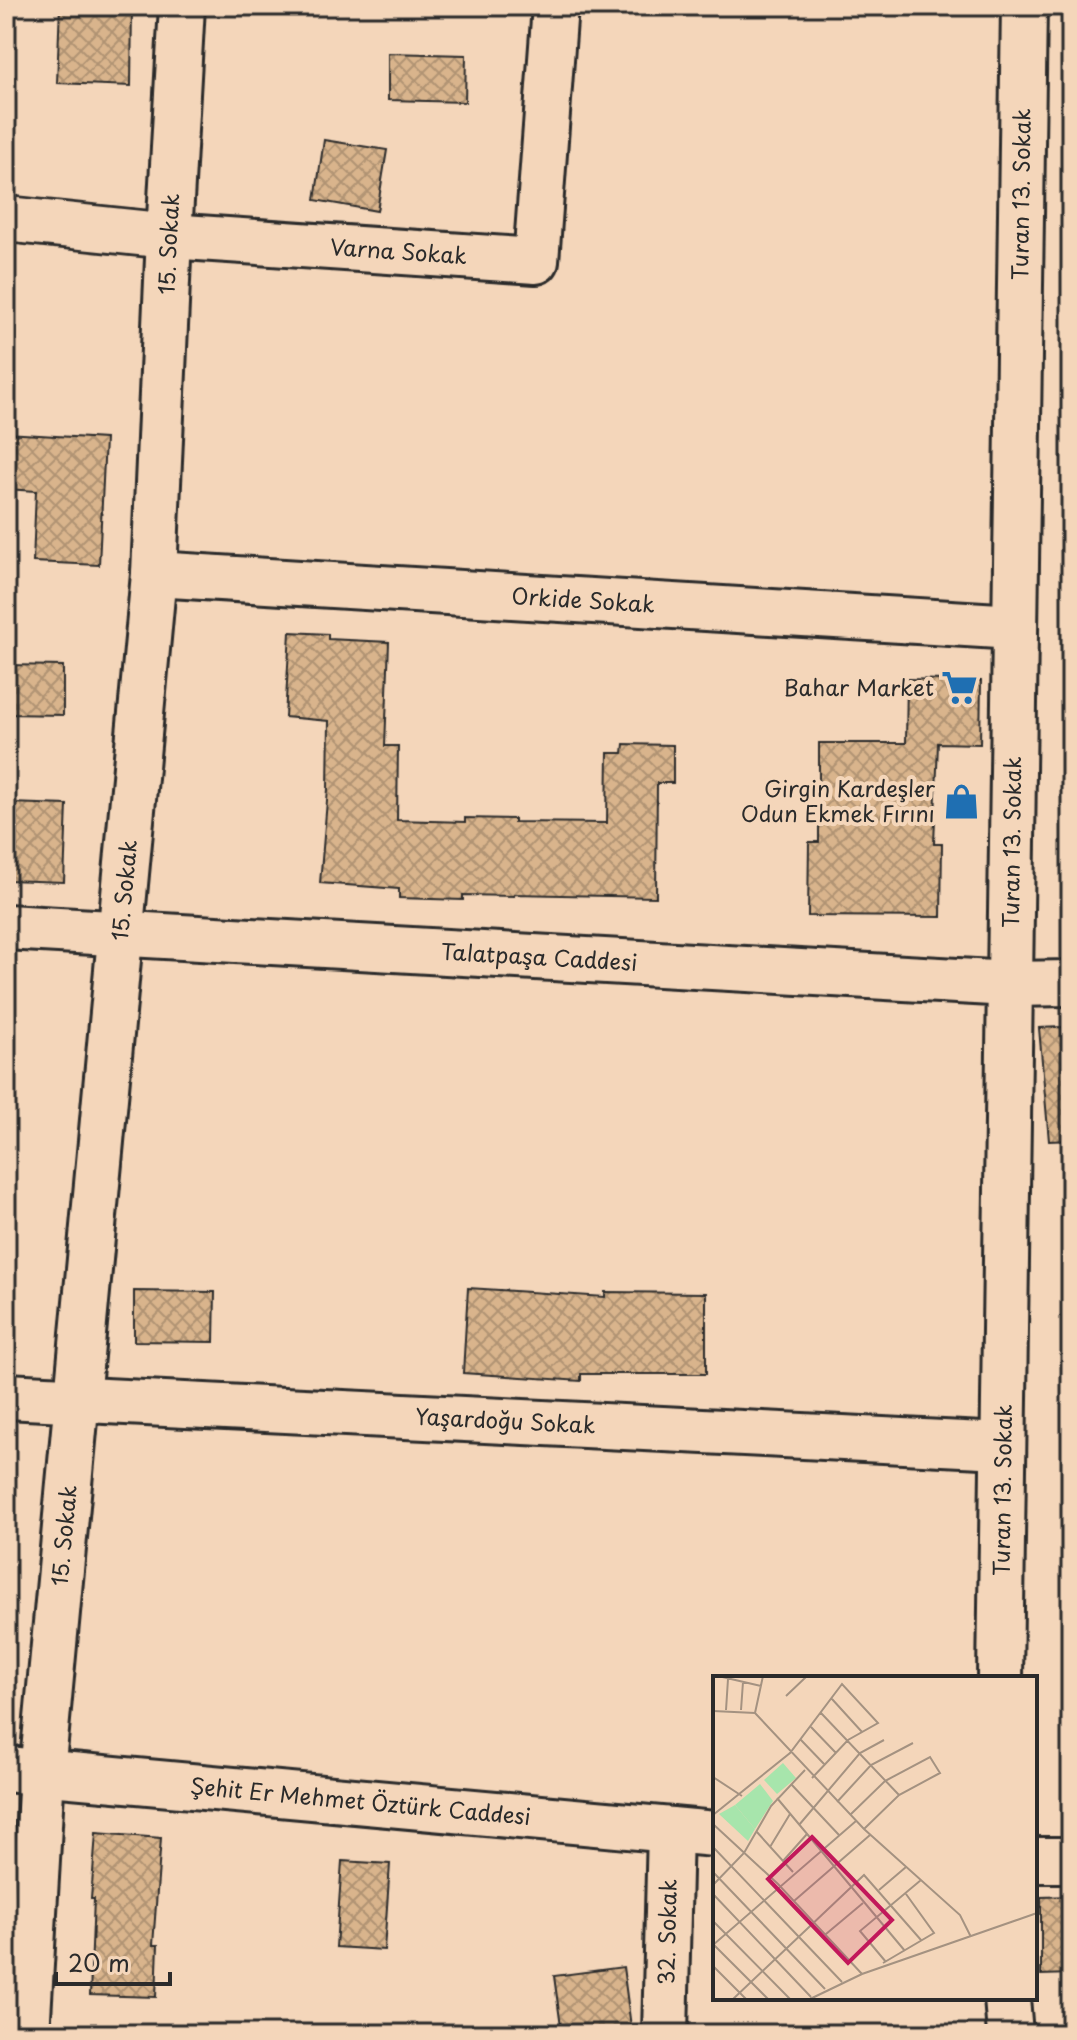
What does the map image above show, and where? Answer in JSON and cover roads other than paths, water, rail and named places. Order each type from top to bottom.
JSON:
[{"type":"street","name":"15. Sokak","points":[[27,2034],[24,1771],[77,1401],[154,574],[182,6]]},
{"type":"street","name":"Varna Sokak","points":[[6,219],[169,236],[536,261],[555,6]]},
{"type":"street","name":"Turan 13. Sokak","points":[[1000,1676],[1024,6]]},
{"type":"street","name":"Orkide Sokak","points":[[154,574],[1015,627]]},
{"type":"street","name":"Talatpaşa Caddesi","points":[[6,927],[1010,984],[1071,983]]},
{"type":"street","name":"Yaşardoğu Sokak","points":[[6,1396],[1003,1446]]},
{"type":"street","name":"Şehit Er Mehmet Öztürk Caddesi","points":[[24,1771],[713,1834]]},
{"type":"street","name":"32. Sokak","points":[[665,2034],[670,1830]]},
{"type":"street","points":[[1037,1860],[1071,1860]]},
{"type":"street","points":[[1007,2000],[1010,2034]]},
{"type":"place","name":"Bahar Market","points":[[960,688]]},
{"type":"place","name":"Girgin Kardeşler Odun Ekmek Fırını","points":[[961,802]]}]
